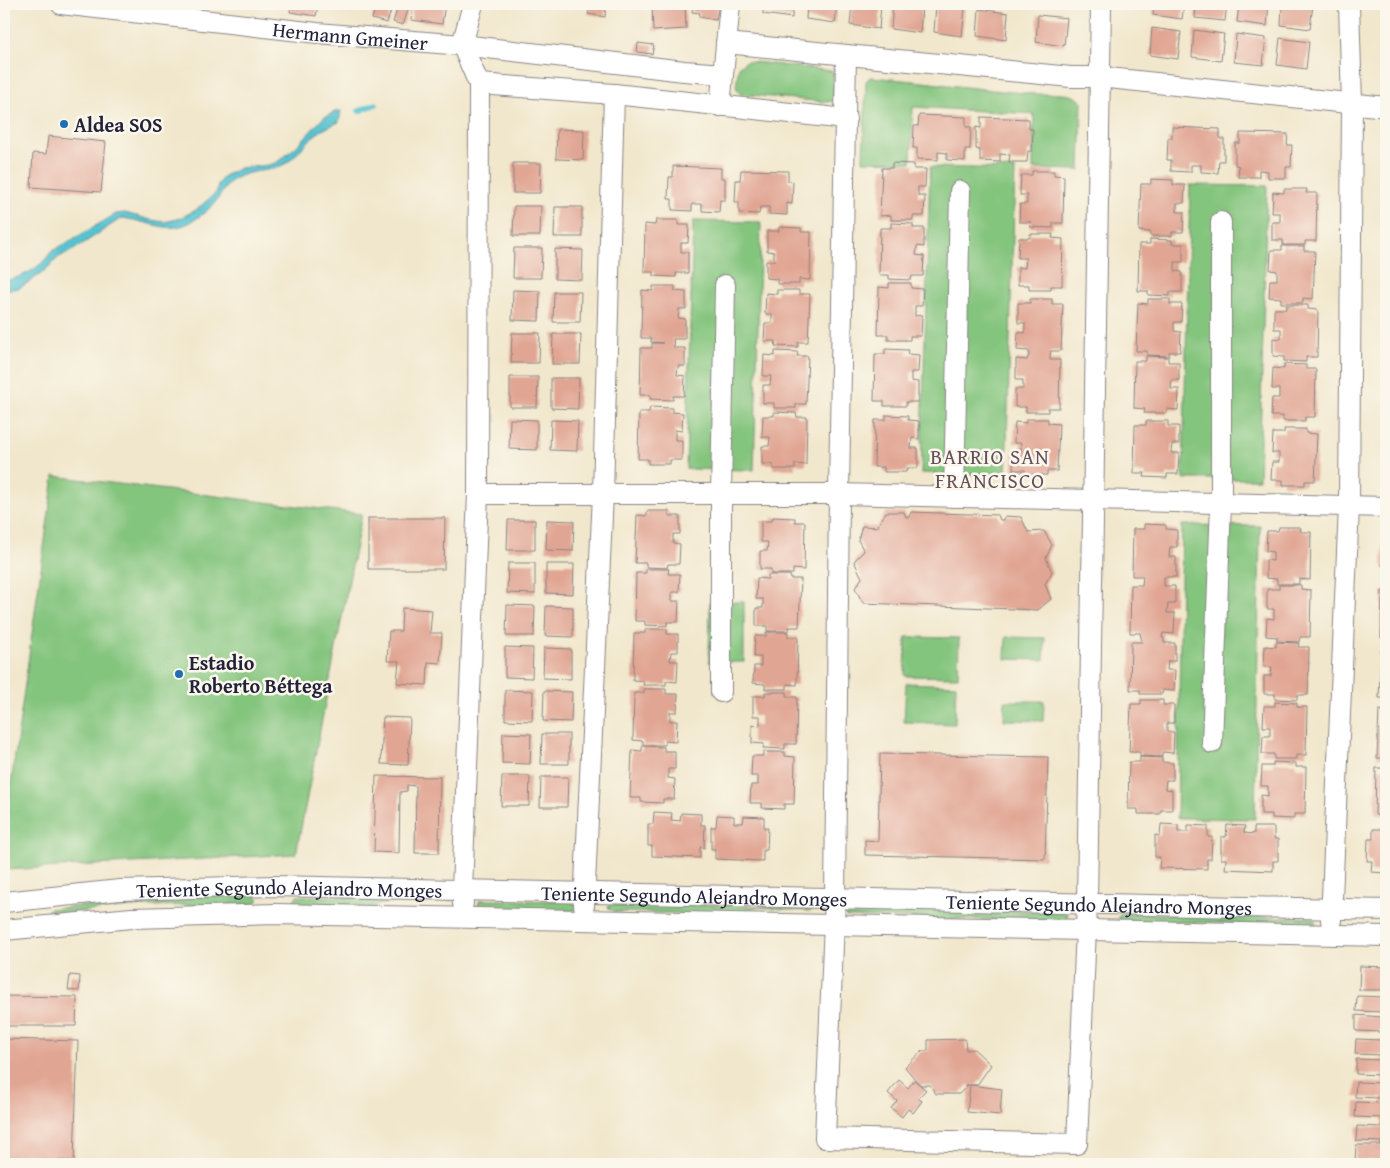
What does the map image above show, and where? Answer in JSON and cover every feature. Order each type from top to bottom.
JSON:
[{"type":"street","name":"Hermann Gmeiner","points":[[61,4],[101,6],[317,32],[462,45],[723,74]]},
{"type":"street","points":[[464,918],[462,890],[478,494],[479,84],[462,45],[473,4]]},
{"type":"street","points":[[720,106],[730,4]]},
{"type":"street","points":[[846,55],[835,898],[825,1138],[1077,1144],[1087,904],[1101,4]]},
{"type":"street","points":[[1331,935],[1349,506],[1352,104],[1349,4]]},
{"type":"street","points":[[726,43],[1386,107]]},
{"type":"street","points":[[479,84],[614,94],[846,120]]},
{"type":"street","points":[[584,920],[603,494],[614,94]]},
{"type":"street","points":[[954,497],[960,191]]},
{"type":"street","points":[[1212,743],[1221,503],[1221,222]]},
{"type":"street","points":[[721,692],[721,494],[725,285]]},
{"type":"street","points":[[478,494],[839,494],[1386,507]]},
{"type":"street","points":[[274,886],[276,914]]},
{"type":"street","name":"Teniente Segundo Alejandro Monges","points":[[4,902],[120,890],[274,886],[1386,910]]},
{"type":"street","name":"Teniente Segundo Alejandro Monges","points":[[4,930],[132,918],[276,914],[1386,936]]},
{"type":"green space","points":[[747,61],[832,71],[834,76],[833,101],[740,94],[736,87],[739,66]]},
{"type":"green space","points":[[870,77],[1035,94],[1067,94],[1078,98],[1082,102],[1080,170],[1033,169],[1034,114],[913,107],[911,162],[863,161],[866,81]]},
{"type":"green space","points":[[930,167],[1015,169],[1006,475],[921,473]]},
{"type":"green space","points":[[1190,185],[1267,186],[1259,479],[1183,479]]},
{"type":"green space","points":[[693,221],[761,222],[754,470],[686,469]]},
{"type":"green space","name":"Estadio Roberto Béttega","points":[[54,476],[362,514],[296,854],[4,870],[4,834]]},
{"type":"green space","points":[[1182,525],[1260,526],[1255,819],[1177,818]]},
{"type":"green space","points":[[710,602],[744,602],[744,662],[709,662]]},
{"type":"green space","points":[[906,637],[959,638],[958,677],[905,676]]},
{"type":"green space","points":[[1006,637],[1045,638],[1044,660],[1005,659]]},
{"type":"green space","points":[[906,683],[956,685],[955,724],[904,722]]},
{"type":"green space","points":[[1005,701],[1044,701],[1043,721],[1004,720]]},
{"type":"green space","points":[[254,893],[258,901],[254,904],[144,906],[46,913],[49,909],[144,900]]},
{"type":"green space","points":[[297,896],[452,900],[405,899],[370,907],[296,905],[294,900]]},
{"type":"green space","points":[[480,900],[574,901],[578,907],[574,911],[480,909],[478,904]]},
{"type":"green space","points":[[611,903],[812,907],[813,909],[810,911],[756,907],[737,914],[613,912],[608,907]]},
{"type":"green space","points":[[848,907],[1065,912],[1068,915],[1066,921],[847,917],[844,915],[844,910]]},
{"type":"green space","points":[[1123,913],[1313,918],[1316,923],[1314,925],[1119,921],[1119,916]]},
{"type":"water","points":[[341,111],[339,122],[315,135],[288,162],[275,168],[247,173],[234,179],[227,185],[212,206],[188,223],[179,227],[169,227],[123,218],[59,257],[41,274],[29,282],[19,288],[4,290],[4,281],[18,277],[36,268],[51,252],[116,214],[125,213],[164,222],[178,219],[196,210],[217,192],[218,184],[224,176],[240,168],[276,163],[296,147],[323,118]]},
{"type":"building","points":[[291,4],[318,5],[316,16],[290,12]]},
{"type":"building","points":[[376,4],[393,4],[387,23],[372,19]]},
{"type":"building","points":[[399,4],[410,4],[403,25],[393,22]]},
{"type":"building","points":[[413,4],[445,4],[442,24],[411,20]]},
{"type":"building","points":[[591,4],[606,4],[605,17],[588,14]]},
{"type":"building","points":[[652,4],[685,4],[686,29],[653,31]]},
{"type":"building","points":[[693,4],[719,4],[716,20],[699,17],[700,13],[692,12]]},
{"type":"building","points":[[763,4],[793,4],[792,18],[763,14]]},
{"type":"building","points":[[807,4],[837,4],[835,23],[806,19]]},
{"type":"building","points":[[852,4],[881,4],[879,29],[850,25]]},
{"type":"building","points":[[893,4],[922,6],[920,33],[891,29]]},
{"type":"building","points":[[936,4],[965,8],[962,36],[934,32]]},
{"type":"building","points":[[1154,4],[1184,4],[1182,19],[1153,15]]},
{"type":"building","points":[[1196,4],[1227,4],[1225,21],[1195,18]]},
{"type":"building","points":[[1239,4],[1269,4],[1267,26],[1237,22]]},
{"type":"building","points":[[1282,4],[1313,4],[1310,29],[1281,25]]},
{"type":"building","points":[[979,9],[1008,13],[1006,40],[977,36]]},
{"type":"building","points":[[1038,15],[1067,18],[1064,46],[1036,42]]},
{"type":"building","points":[[1152,28],[1181,32],[1178,59],[1150,55]]},
{"type":"building","points":[[1194,30],[1224,34],[1221,61],[1192,57]]},
{"type":"building","points":[[1236,34],[1266,38],[1263,65],[1234,62]]},
{"type":"building","points":[[1280,38],[1309,42],[1306,69],[1277,65]]},
{"type":"building","points":[[638,43],[654,45],[652,54],[637,52]]},
{"type":"building","points":[[919,115],[966,117],[966,127],[971,127],[970,149],[965,149],[965,161],[947,160],[947,153],[938,152],[938,160],[917,159],[917,148],[913,148],[914,126],[918,126]]},
{"type":"building","points":[[981,117],[1029,119],[1029,129],[1033,129],[1032,151],[1028,151],[1027,162],[1009,162],[1010,155],[1000,154],[1000,162],[980,161],[980,150],[976,149],[976,127],[981,128]]},
{"type":"building","points":[[1172,127],[1220,129],[1220,139],[1224,139],[1224,161],[1219,161],[1218,173],[1201,172],[1201,165],[1191,165],[1191,172],[1171,171],[1171,160],[1167,160],[1168,138],[1172,138]]},
{"type":"building","points":[[557,129],[584,130],[583,160],[556,159]]},
{"type":"building","points":[[1240,133],[1288,134],[1287,145],[1292,145],[1291,167],[1286,167],[1286,178],[1268,178],[1268,171],[1259,170],[1259,177],[1238,177],[1239,166],[1235,165],[1235,143],[1240,143]]},
{"type":"building","points":[[48,136],[106,142],[101,192],[31,187],[33,153],[46,154]]},
{"type":"building","points":[[513,163],[541,163],[540,193],[513,193]]},
{"type":"building","points":[[892,163],[914,164],[914,169],[926,169],[925,187],[918,187],[918,196],[925,196],[924,216],[913,216],[913,220],[891,220],[891,215],[880,216],[882,168],[892,168]]},
{"type":"building","points":[[673,166],[721,168],[721,178],[725,178],[725,200],[720,200],[719,212],[702,211],[702,204],[692,204],[692,211],[672,210],[672,199],[668,199],[669,177],[673,177]]},
{"type":"building","points":[[741,170],[788,171],[788,181],[793,182],[792,204],[787,203],[787,215],[769,214],[769,207],[760,207],[759,214],[739,213],[739,202],[735,202],[736,180],[740,180]]},
{"type":"building","points":[[1032,171],[1054,171],[1054,175],[1064,176],[1063,223],[1053,223],[1053,228],[1030,227],[1031,222],[1019,222],[1020,204],[1027,204],[1027,195],[1020,195],[1021,175],[1032,175]]},
{"type":"building","points":[[1151,179],[1173,180],[1173,185],[1185,185],[1184,203],[1177,203],[1177,212],[1184,212],[1183,232],[1172,232],[1172,236],[1150,236],[1150,232],[1139,231],[1141,184],[1151,184]]},
{"type":"building","points":[[1284,189],[1307,189],[1306,193],[1317,193],[1316,241],[1305,241],[1305,245],[1283,245],[1283,240],[1272,240],[1272,222],[1280,222],[1280,213],[1272,213],[1273,192],[1284,193]]},
{"type":"building","points":[[514,206],[541,206],[540,236],[513,236]]},
{"type":"building","points":[[555,207],[582,207],[582,237],[554,237]]},
{"type":"building","points":[[656,220],[678,220],[678,225],[689,225],[688,243],[681,243],[681,252],[688,252],[688,273],[676,273],[676,277],[654,276],[654,272],[644,272],[645,224],[655,225]]},
{"type":"building","points":[[891,223],[913,224],[913,228],[924,228],[924,247],[917,246],[916,255],[924,256],[923,276],[912,276],[911,280],[889,279],[889,275],[879,275],[880,228],[891,228]]},
{"type":"building","points":[[779,227],[801,228],[801,232],[811,232],[810,280],[799,279],[799,284],[777,284],[777,279],[766,278],[766,261],[774,261],[774,252],[767,251],[767,231],[779,231]]},
{"type":"building","points":[[1030,234],[1053,234],[1052,238],[1063,239],[1062,286],[1051,286],[1051,290],[1029,290],[1029,285],[1018,285],[1018,267],[1025,268],[1026,258],[1018,258],[1019,238],[1030,238]]},
{"type":"building","points":[[1150,239],[1172,240],[1172,244],[1183,244],[1183,262],[1175,262],[1175,271],[1182,272],[1182,292],[1170,292],[1170,296],[1148,295],[1148,291],[1138,291],[1139,244],[1150,244]]},
{"type":"building","points":[[1282,246],[1304,246],[1304,251],[1315,251],[1313,299],[1303,298],[1303,303],[1281,303],[1281,298],[1269,297],[1270,280],[1277,280],[1277,271],[1270,270],[1271,250],[1282,250]]},
{"type":"building","points":[[514,248],[542,248],[541,278],[513,278]]},
{"type":"building","points":[[555,249],[583,250],[582,280],[555,279]]},
{"type":"building","points":[[889,283],[911,283],[911,288],[923,289],[922,306],[915,306],[915,316],[922,315],[921,336],[910,336],[910,340],[888,340],[888,335],[878,335],[879,287],[889,288]]},
{"type":"building","points":[[653,286],[675,286],[675,291],[686,292],[686,309],[679,309],[678,318],[685,319],[685,339],[673,339],[674,348],[685,348],[685,366],[678,366],[677,375],[685,376],[684,396],[673,396],[673,400],[650,399],[651,395],[640,395],[641,348],[652,348],[652,343],[663,343],[651,342],[651,338],[641,338],[642,290],[653,291]]},
{"type":"building","points":[[513,290],[540,291],[539,321],[512,320]]},
{"type":"building","points":[[777,290],[799,290],[799,294],[810,294],[808,342],[798,342],[798,347],[775,346],[776,341],[764,341],[765,323],[772,323],[772,314],[765,314],[766,293],[777,294]]},
{"type":"building","points":[[554,292],[581,292],[580,322],[553,322]]},
{"type":"building","points":[[1030,299],[1052,299],[1052,304],[1063,304],[1061,351],[1051,351],[1050,356],[1050,360],[1060,360],[1059,408],[1048,408],[1048,412],[1026,412],[1026,407],[1015,407],[1015,389],[1023,389],[1023,380],[1016,380],[1016,359],[1027,360],[1029,355],[1029,351],[1017,350],[1018,332],[1025,333],[1025,323],[1018,323],[1018,303],[1030,303]]},
{"type":"building","points":[[1148,299],[1170,299],[1170,304],[1182,304],[1181,322],[1174,322],[1174,331],[1181,332],[1180,352],[1169,352],[1169,356],[1147,355],[1147,351],[1136,351],[1138,303],[1148,304]]},
{"type":"building","points":[[1286,305],[1308,305],[1308,309],[1318,310],[1317,357],[1306,357],[1306,362],[1284,361],[1284,357],[1273,356],[1273,338],[1281,339],[1281,329],[1274,329],[1274,309],[1286,309]]},
{"type":"building","points":[[512,333],[540,333],[539,363],[511,363]]},
{"type":"building","points":[[553,334],[581,334],[580,364],[552,364]]},
{"type":"building","points":[[885,349],[908,350],[907,354],[919,355],[918,372],[911,372],[911,381],[918,382],[918,402],[906,402],[906,406],[884,406],[884,401],[874,401],[875,354],[885,354]]},
{"type":"building","points":[[775,351],[798,352],[797,356],[808,356],[806,404],[796,404],[796,408],[774,408],[774,403],[763,403],[763,385],[770,385],[771,376],[763,376],[764,355],[775,356]]},
{"type":"building","points":[[1146,356],[1168,357],[1168,362],[1179,362],[1179,380],[1172,380],[1171,389],[1179,389],[1178,410],[1167,409],[1167,413],[1144,413],[1145,409],[1134,408],[1135,361],[1146,361]]},
{"type":"building","points":[[1284,364],[1306,365],[1306,369],[1316,369],[1315,417],[1305,417],[1305,421],[1283,421],[1283,416],[1271,416],[1272,398],[1279,398],[1279,389],[1272,389],[1273,368],[1284,369]]},
{"type":"building","points":[[510,377],[538,377],[537,407],[510,407]]},
{"type":"building","points":[[551,378],[579,378],[578,409],[551,408]]},
{"type":"building","points":[[650,407],[672,408],[672,412],[683,413],[682,431],[675,430],[675,440],[682,440],[682,460],[670,460],[670,464],[648,464],[648,459],[638,459],[639,412],[649,412]]},
{"type":"building","points":[[774,412],[796,413],[797,417],[807,417],[806,465],[795,464],[795,469],[773,469],[773,464],[762,464],[762,446],[769,446],[770,437],[762,437],[763,416],[774,416]]},
{"type":"building","points":[[886,415],[908,416],[908,420],[919,421],[919,439],[912,438],[911,448],[918,448],[918,468],[907,468],[906,472],[884,472],[884,467],[874,467],[875,420],[886,420]]},
{"type":"building","points":[[510,419],[537,420],[537,450],[509,449]]},
{"type":"building","points":[[1026,419],[1048,419],[1048,423],[1059,424],[1057,471],[1047,471],[1047,475],[1025,475],[1025,470],[1013,470],[1014,452],[1021,452],[1021,443],[1014,443],[1015,422],[1026,423]]},
{"type":"building","points":[[551,420],[578,421],[577,451],[550,450]]},
{"type":"building","points":[[1146,421],[1168,421],[1168,426],[1179,426],[1179,444],[1172,444],[1171,453],[1179,453],[1178,474],[1167,474],[1167,478],[1144,477],[1145,473],[1134,473],[1135,425],[1146,425]]},
{"type":"building","points":[[1284,429],[1306,429],[1306,433],[1317,434],[1315,481],[1305,481],[1305,485],[1283,485],[1283,480],[1271,480],[1272,462],[1279,462],[1279,453],[1272,453],[1273,433],[1284,433]]},
{"type":"building","points":[[647,511],[669,511],[669,516],[680,516],[680,534],[673,534],[673,543],[680,544],[679,564],[668,564],[667,568],[646,567],[646,563],[635,563],[637,515],[647,516]]},
{"type":"building","points":[[886,512],[904,512],[906,517],[909,517],[911,512],[998,515],[1000,520],[1003,520],[1005,516],[1021,517],[1028,532],[1044,531],[1052,545],[1046,558],[1052,572],[1045,584],[1051,599],[1038,610],[863,603],[855,588],[862,578],[854,561],[864,551],[858,540],[862,526],[877,527]]},
{"type":"building","points":[[773,517],[795,518],[795,522],[805,522],[804,570],[793,569],[793,574],[771,574],[771,569],[760,569],[760,551],[767,551],[768,542],[761,542],[761,521],[772,521]]},
{"type":"building","points":[[368,518],[445,518],[444,569],[368,569]]},
{"type":"building","points":[[508,520],[535,520],[535,550],[507,550]]},
{"type":"building","points":[[547,520],[574,521],[573,551],[546,550]]},
{"type":"building","points":[[1144,524],[1166,525],[1166,529],[1177,530],[1177,547],[1170,547],[1169,557],[1176,557],[1176,577],[1164,577],[1164,586],[1175,586],[1175,604],[1168,604],[1167,613],[1175,613],[1174,634],[1163,633],[1162,638],[1164,638],[1164,643],[1175,643],[1175,661],[1168,661],[1167,670],[1175,670],[1174,691],[1163,690],[1162,694],[1140,694],[1140,690],[1130,690],[1131,642],[1142,642],[1140,633],[1130,633],[1131,585],[1142,585],[1143,576],[1132,576],[1133,529],[1144,529]]},
{"type":"building","points":[[1279,527],[1300,527],[1301,532],[1311,532],[1310,580],[1299,579],[1299,584],[1277,584],[1277,579],[1266,578],[1266,560],[1273,561],[1273,552],[1266,551],[1267,531],[1278,531]]},
{"type":"building","points":[[1383,544],[1386,544],[1386,566],[1382,566]]},
{"type":"building","points":[[508,563],[535,563],[535,594],[507,593]]},
{"type":"building","points":[[546,564],[574,564],[573,594],[546,593]]},
{"type":"building","points":[[646,569],[669,569],[668,574],[680,574],[679,592],[672,592],[672,601],[679,601],[678,622],[667,622],[667,626],[645,625],[645,621],[635,621],[636,573],[646,573]]},
{"type":"building","points":[[768,575],[790,575],[791,579],[801,579],[799,627],[789,627],[789,631],[767,631],[767,626],[756,626],[756,608],[763,608],[763,599],[756,599],[757,578],[768,579]]},
{"type":"building","points":[[1279,585],[1301,585],[1301,589],[1311,590],[1310,637],[1300,637],[1299,642],[1277,641],[1277,637],[1266,636],[1267,618],[1274,619],[1274,609],[1267,609],[1267,589],[1279,589]]},
{"type":"building","points":[[1382,591],[1386,591],[1386,638],[1381,638]]},
{"type":"building","points":[[507,605],[535,606],[534,636],[506,636]]},
{"type":"building","points":[[546,606],[573,607],[573,637],[545,636]]},
{"type":"building","points":[[402,608],[432,610],[430,633],[442,633],[440,663],[428,662],[427,685],[397,683],[399,661],[387,661],[389,631],[401,631]]},
{"type":"building","points":[[645,629],[667,629],[667,634],[678,634],[678,652],[671,652],[670,661],[678,661],[677,682],[666,681],[666,685],[643,685],[644,681],[633,680],[634,633],[645,633]]},
{"type":"building","points":[[766,632],[788,632],[788,637],[798,637],[797,685],[787,684],[787,689],[765,689],[765,684],[753,683],[754,666],[761,666],[761,657],[754,657],[755,636],[766,636]]},
{"type":"building","points":[[1276,642],[1299,643],[1298,647],[1309,647],[1308,695],[1297,695],[1297,700],[1275,699],[1275,694],[1264,694],[1264,676],[1271,676],[1272,667],[1264,667],[1265,646],[1276,647]]},
{"type":"building","points":[[505,647],[533,648],[532,678],[505,677]]},
{"type":"building","points":[[544,648],[571,649],[571,679],[543,678]]},
{"type":"building","points":[[1381,650],[1386,650],[1386,698],[1379,698]]},
{"type":"building","points":[[644,689],[666,689],[666,694],[678,694],[677,712],[670,712],[670,721],[677,721],[676,742],[665,741],[665,745],[643,745],[643,741],[633,740],[634,693],[644,693]]},
{"type":"building","points":[[505,690],[533,691],[532,721],[505,720]]},
{"type":"building","points":[[544,691],[572,692],[571,722],[543,721]]},
{"type":"building","points":[[765,692],[787,692],[787,697],[797,697],[796,744],[785,744],[785,749],[763,748],[764,744],[752,743],[752,725],[760,726],[760,716],[753,716],[753,696],[765,696]]},
{"type":"building","points":[[1141,700],[1163,700],[1163,705],[1174,705],[1174,723],[1167,723],[1167,732],[1174,732],[1173,753],[1162,752],[1162,757],[1140,756],[1140,752],[1129,752],[1131,704],[1141,704]]},
{"type":"building","points":[[1275,702],[1297,703],[1297,707],[1307,707],[1306,755],[1296,755],[1296,759],[1274,759],[1274,754],[1262,754],[1263,736],[1270,736],[1270,727],[1263,727],[1264,706],[1275,706]]},
{"type":"building","points":[[1379,710],[1386,711],[1386,758],[1377,758]]},
{"type":"building","points":[[383,717],[410,718],[408,765],[381,764]]},
{"type":"building","points":[[503,733],[531,734],[530,764],[502,763]]},
{"type":"building","points":[[542,734],[569,734],[569,764],[541,764]]},
{"type":"building","points":[[642,746],[664,747],[664,751],[675,751],[675,769],[668,769],[668,778],[675,779],[674,799],[663,799],[663,803],[641,802],[641,798],[630,798],[632,750],[642,751]]},
{"type":"building","points":[[763,752],[785,752],[785,756],[795,757],[794,804],[784,804],[784,809],[762,808],[762,803],[750,803],[751,785],[758,785],[758,776],[751,776],[752,756],[763,756]]},
{"type":"building","points":[[880,754],[1048,757],[1045,859],[865,855],[865,840],[878,841]]},
{"type":"building","points":[[1140,757],[1162,758],[1162,762],[1173,763],[1173,780],[1166,780],[1165,789],[1172,790],[1172,810],[1161,810],[1160,814],[1138,814],[1138,809],[1128,809],[1129,762],[1140,762]]},
{"type":"building","points":[[1273,762],[1296,763],[1296,767],[1306,767],[1305,814],[1294,814],[1294,819],[1272,818],[1272,814],[1261,814],[1261,795],[1268,796],[1268,786],[1261,786],[1262,766],[1273,766]]},
{"type":"building","points":[[1376,768],[1386,768],[1386,816],[1375,815]]},
{"type":"building","points":[[376,776],[440,777],[439,853],[415,853],[416,786],[407,785],[407,791],[400,792],[399,853],[374,852]]},
{"type":"building","points":[[502,776],[530,776],[529,806],[501,806]]},
{"type":"building","points":[[541,777],[568,777],[567,807],[540,807]]},
{"type":"building","points":[[654,812],[672,813],[671,820],[680,821],[681,813],[701,814],[701,825],[705,825],[704,848],[700,847],[700,858],[652,856],[652,846],[648,846],[648,824],[653,824]]},
{"type":"building","points":[[717,815],[734,816],[734,823],[743,823],[744,816],[764,817],[764,828],[768,828],[767,850],[763,850],[763,861],[715,859],[715,849],[711,849],[711,827],[716,827]]},
{"type":"building","points":[[1161,824],[1178,825],[1178,832],[1188,832],[1188,825],[1208,826],[1208,837],[1212,837],[1211,859],[1207,859],[1207,869],[1159,868],[1160,857],[1155,857],[1155,835],[1160,836]]},
{"type":"building","points":[[1227,825],[1245,826],[1244,833],[1254,834],[1254,827],[1274,827],[1274,839],[1278,839],[1278,861],[1273,861],[1273,871],[1225,869],[1226,859],[1221,859],[1221,837],[1226,837]]},
{"type":"building","points":[[1373,829],[1386,829],[1386,873],[1371,872],[1372,861],[1367,861],[1368,839],[1373,839]]},
{"type":"building","points":[[1360,966],[1386,967],[1386,990],[1359,990]]},
{"type":"building","points":[[70,975],[80,976],[79,991],[68,990]]},
{"type":"building","points":[[4,996],[77,997],[76,1026],[4,1026]]},
{"type":"building","points":[[1357,996],[1386,997],[1386,1151],[1381,1151],[1381,1161],[1355,1160],[1356,1145],[1381,1145],[1381,1142],[1356,1141],[1357,1126],[1382,1127],[1382,1118],[1355,1117],[1356,1102],[1382,1103],[1382,1098],[1355,1097],[1356,1082],[1382,1083],[1382,1075],[1356,1074],[1356,1059],[1382,1060],[1382,1055],[1355,1054],[1356,1039],[1382,1040],[1382,1024],[1381,1032],[1356,1031],[1356,1015],[1382,1017],[1382,1012],[1356,1011]]},
{"type":"building","points":[[4,1039],[78,1041],[74,1161],[4,1159]]},
{"type":"building","points":[[965,1039],[966,1050],[974,1049],[991,1065],[977,1085],[968,1085],[959,1094],[936,1094],[930,1085],[920,1085],[905,1067],[922,1051],[928,1051],[928,1040]]},
{"type":"building","points":[[899,1080],[908,1088],[914,1080],[926,1090],[918,1098],[922,1101],[913,1113],[908,1109],[902,1117],[891,1108],[897,1101],[888,1093]]},
{"type":"building","points":[[970,1085],[1002,1089],[1000,1115],[967,1112]]},
{"type":"waterway","points":[[359,111],[376,104]]},
{"type":"place","name":"Aldea SOS","points":[[64,124]]},
{"type":"place","name":"Estadio Roberto Béttega","points":[[179,674]]},
{"type":"district","name":"BARRIO SAN FRANCISCO","points":[[990,468]]}]
